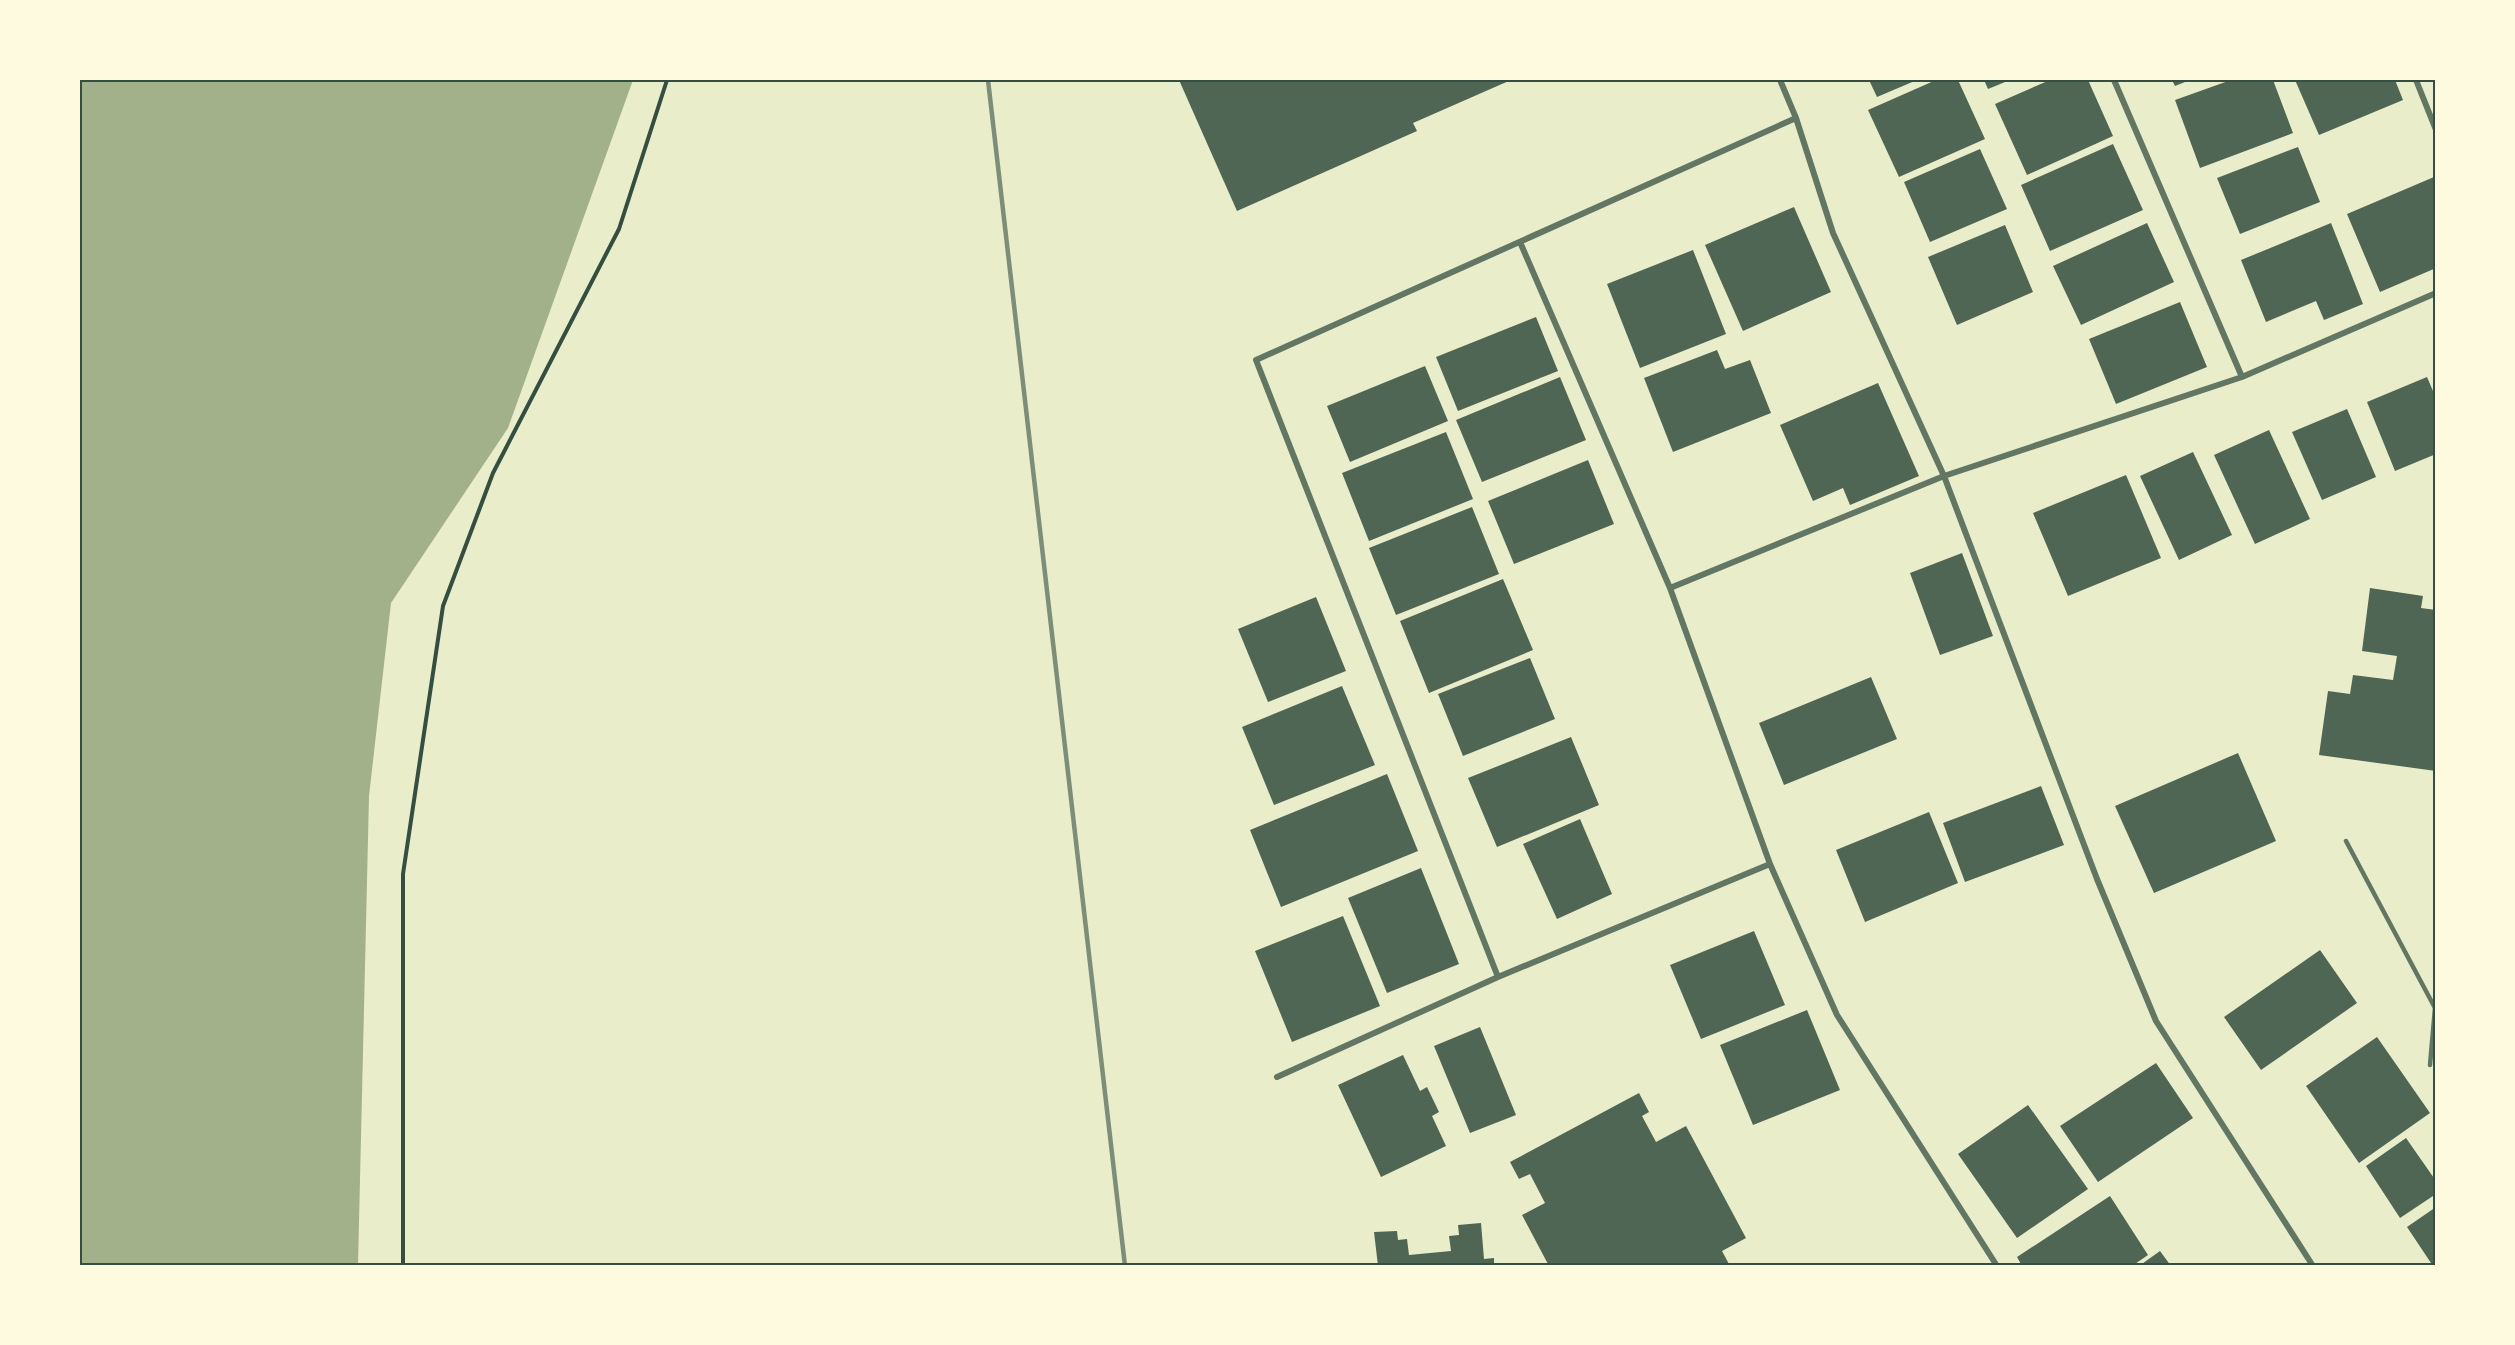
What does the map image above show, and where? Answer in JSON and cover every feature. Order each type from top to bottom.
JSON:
[{"type":"street","points":[[1780,80],[1796,118],[1833,233],[1944,476],[2097,879],[2156,1021],[2313,1266]]},
{"type":"street","points":[[2114,80],[2241,377]]},
{"type":"street","points":[[2416,80],[2436,130]]},
{"type":"street","points":[[1497,977],[1256,360],[1796,118]]},
{"type":"street","points":[[1520,242],[1670,588],[1770,864],[1837,1015],[1997,1266]]},
{"type":"street","points":[[1670,588],[1944,476],[2241,377],[2436,293]]},
{"type":"street","points":[[1277,1077],[1497,977],[1770,864]]},
{"type":"lane","points":[[2346,841],[2435,1008],[2430,1065]]},
{"type":"path","points":[[403,1266],[403,874],[443,606],[493,473],[619,229],[667,80]]},
{"type":"shaded area","points":[[80,80],[633,80],[508,428],[391,603],[369,796],[358,1265],[80,1265]]},
{"type":"building","points":[[1179,80],[1511,80],[1413,123],[1417,131],[1237,211]]},
{"type":"building","points":[[1869,80],[1917,80],[1877,97]]},
{"type":"building","points":[[1936,80],[1958,80],[1985,139],[1899,177],[1868,110]]},
{"type":"building","points":[[1984,80],[2010,80],[1988,89]]},
{"type":"building","points":[[2050,80],[2088,80],[2113,136],[2027,175],[1995,104]]},
{"type":"building","points":[[2172,80],[2190,80],[2175,86]]},
{"type":"building","points":[[2231,80],[2273,80],[2293,133],[2200,168],[2175,100]]},
{"type":"building","points":[[2295,80],[2395,80],[2403,100],[2319,135]]},
{"type":"building","points":[[2113,144],[2143,210],[2050,251],[2021,185]]},
{"type":"building","points":[[2298,147],[2320,202],[2240,234],[2217,178]]},
{"type":"building","points":[[1980,149],[2007,209],[1930,242],[1904,182]]},
{"type":"building","points":[[2434,177],[2436,268],[2380,292],[2347,214]]},
{"type":"building","points":[[1794,207],[1831,292],[1743,331],[1705,245]]},
{"type":"building","points":[[2147,223],[2174,282],[2081,325],[2053,266]]},
{"type":"building","points":[[2331,223],[2363,304],[2324,320],[2316,301],[2266,322],[2241,260]]},
{"type":"building","points":[[2005,225],[2033,292],[1957,325],[1928,257]]},
{"type":"building","points":[[1693,250],[1726,334],[1640,368],[1607,284]]},
{"type":"building","points":[[2180,302],[2207,367],[2116,404],[2089,339]]},
{"type":"building","points":[[1536,317],[1558,371],[1458,411],[1436,357]]},
{"type":"building","points":[[1717,350],[1725,369],[1750,360],[1771,413],[1673,452],[1644,378]]},
{"type":"building","points":[[1425,366],[1448,421],[1350,462],[1327,406]]},
{"type":"building","points":[[1560,377],[1586,440],[1482,482],[1456,420]]},
{"type":"building","points":[[2427,377],[2436,398],[2436,454],[2395,471],[2367,402]]},
{"type":"building","points":[[1878,383],[1919,476],[1850,505],[1843,488],[1813,501],[1780,425]]},
{"type":"building","points":[[2347,409],[2376,477],[2322,500],[2292,432]]},
{"type":"building","points":[[2269,430],[2310,519],[2255,544],[2214,455]]},
{"type":"building","points":[[1446,432],[1473,499],[1369,541],[1342,473]]},
{"type":"building","points":[[2193,452],[2232,535],[2179,560],[2140,476]]},
{"type":"building","points":[[1588,460],[1614,524],[1514,564],[1488,501]]},
{"type":"building","points":[[2126,475],[2161,558],[2068,596],[2033,513]]},
{"type":"building","points":[[1472,507],[1499,574],[1396,615],[1369,548]]},
{"type":"building","points":[[1962,553],[1993,636],[1940,655],[1910,573]]},
{"type":"building","points":[[1503,579],[1533,650],[1429,693],[1400,621]]},
{"type":"building","points":[[2370,588],[2423,596],[2421,608],[2436,610],[2436,771],[2319,755],[2328,691],[2350,694],[2353,675],[2393,680],[2397,656],[2362,651]]},
{"type":"building","points":[[1316,597],[1346,671],[1268,702],[1238,629]]},
{"type":"building","points":[[1530,658],[1555,719],[1463,756],[1438,694]]},
{"type":"building","points":[[1871,677],[1897,739],[1784,785],[1759,723]]},
{"type":"building","points":[[1342,686],[1375,765],[1274,805],[1242,727]]},
{"type":"building","points":[[1571,737],[1599,805],[1497,847],[1468,778]]},
{"type":"building","points":[[2238,753],[2276,841],[2154,893],[2115,806]]},
{"type":"building","points":[[1387,774],[1418,851],[1281,907],[1250,830]]},
{"type":"building","points":[[2041,786],[2064,845],[1965,882],[1943,823]]},
{"type":"building","points":[[1929,812],[1958,883],[1865,922],[1836,850]]},
{"type":"building","points":[[1580,819],[1612,894],[1557,919],[1523,844]]},
{"type":"building","points":[[1421,868],[1459,964],[1387,993],[1348,898]]},
{"type":"building","points":[[1343,916],[1380,1006],[1292,1042],[1255,951]]},
{"type":"building","points":[[1754,931],[1785,1005],[1701,1039],[1670,965]]},
{"type":"building","points":[[2320,950],[2357,1003],[2261,1070],[2224,1017]]},
{"type":"building","points":[[1807,1010],[1840,1090],[1753,1125],[1720,1045]]},
{"type":"building","points":[[1480,1027],[1516,1115],[1470,1133],[1434,1046]]},
{"type":"building","points":[[2377,1037],[2430,1113],[2359,1163],[2306,1086]]},
{"type":"building","points":[[1403,1055],[1420,1091],[1427,1087],[1439,1112],[1432,1116],[1446,1146],[1381,1177],[1338,1085]]},
{"type":"building","points":[[2156,1063],[2193,1118],[2098,1182],[2060,1126]]},
{"type":"building","points":[[1639,1093],[1649,1112],[1642,1116],[1656,1142],[1686,1126],[1746,1238],[1722,1251],[1730,1266],[1549,1266],[1522,1215],[1545,1203],[1530,1174],[1519,1179],[1510,1162]]},
{"type":"building","points":[[2028,1105],[2088,1189],[2017,1238],[1958,1154]]},
{"type":"building","points":[[2406,1138],[2436,1181],[2436,1194],[2400,1218],[2366,1166]]},
{"type":"building","points":[[2110,1196],[2148,1255],[2132,1266],[2022,1266],[2017,1257]]},
{"type":"building","points":[[2436,1207],[2436,1266],[2433,1266],[2407,1227]]},
{"type":"building","points":[[1481,1223],[1484,1259],[1494,1258],[1494,1266],[1378,1266],[1374,1232],[1397,1231],[1398,1240],[1407,1239],[1409,1255],[1451,1251],[1449,1236],[1459,1235],[1458,1225]]},
{"type":"building","points":[[2160,1251],[2171,1266],[2139,1266]]},
{"type":"railway","points":[[988,80],[1125,1266]]}]
